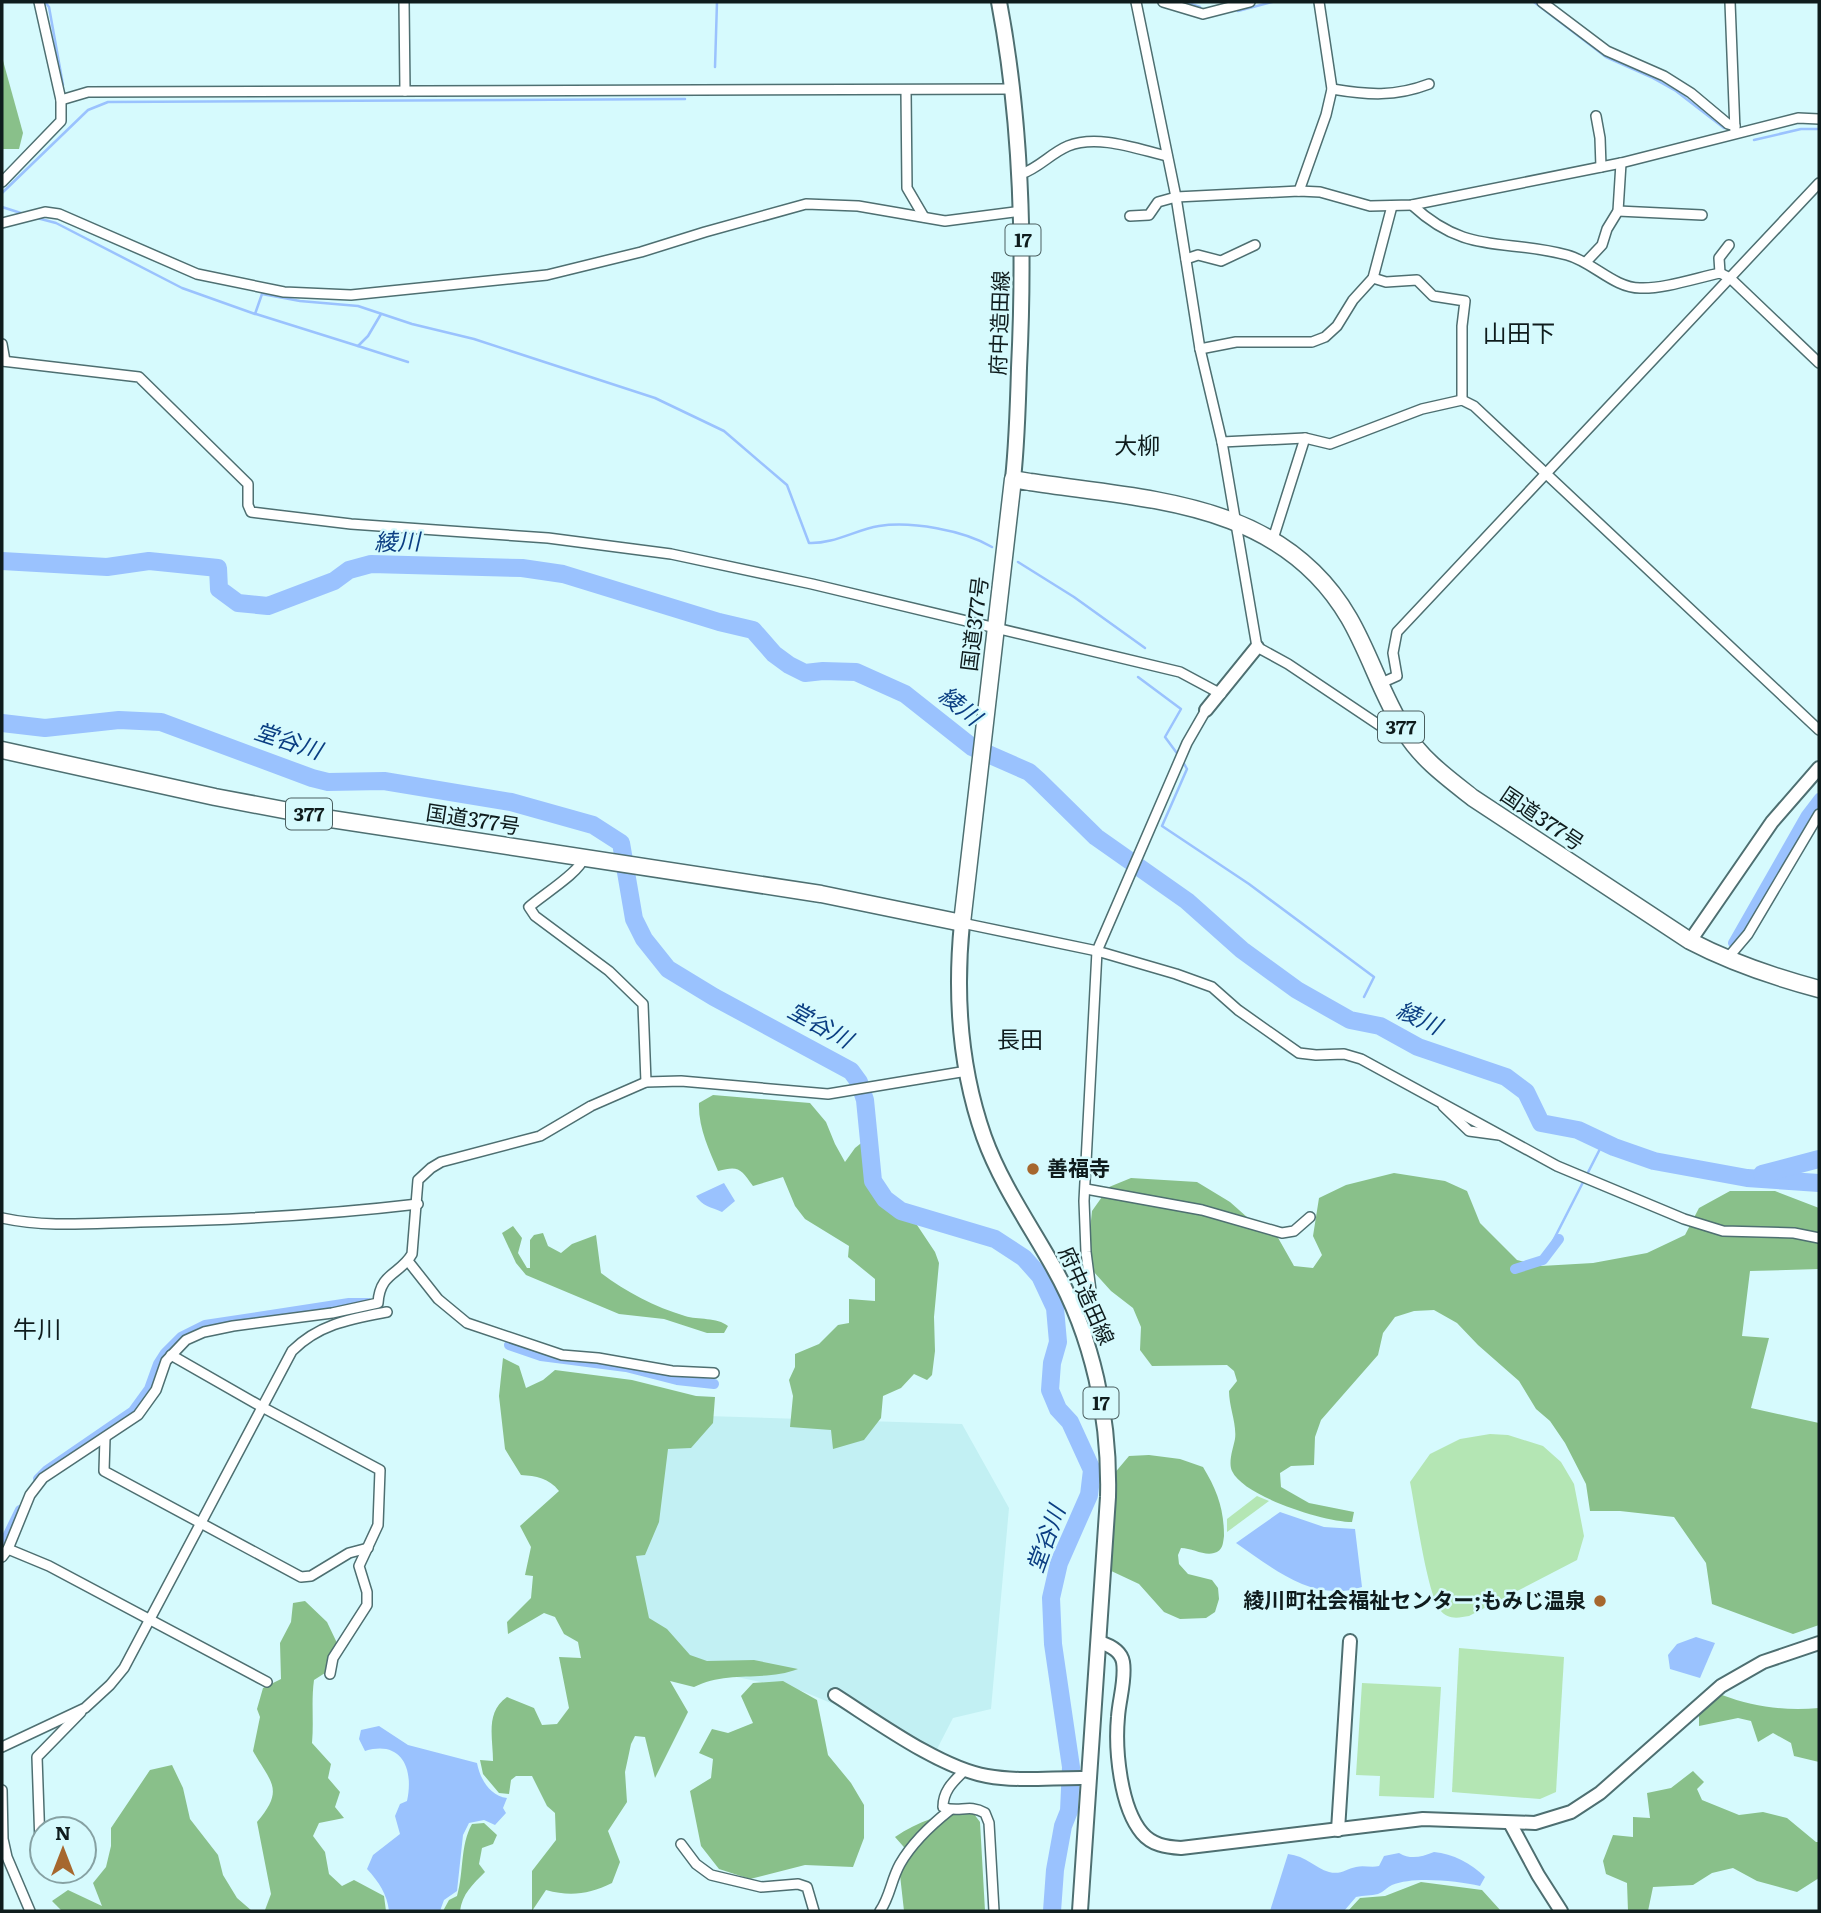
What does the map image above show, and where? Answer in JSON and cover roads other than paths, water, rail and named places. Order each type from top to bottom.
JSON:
[{"type":"highway","name":"国道377号","points":[[2,750],[241,802],[583,859],[821,894],[962,923],[1013,480],[1198,508],[1236,521],[1273,539],[1309,568],[1349,617],[1379,684],[1406,734],[1444,775],[1473,798],[1690,941],[1726,960],[1819,989]]},
{"type":"main road","name":"府中造田線","points":[[999,2],[1013,89],[1021,174],[1022,303],[1013,480]]},
{"type":"main road","name":"府中造田線","points":[[962,923],[959,986],[967,1071],[977,1114],[993,1160],[1055,1269],[1084,1336],[1098,1385],[1108,1456],[1099,1642],[1085,1778],[1080,1911]]},
{"type":"street","points":[[2,182],[61,121],[61,100],[39,2]]},
{"type":"street","points":[[404,2],[405,91]]},
{"type":"street","points":[[1084,1336],[1095,1322],[1086,1252],[1084,1201],[1097,951],[1187,743],[1206,710],[1257,646],[1222,442],[1200,349],[1176,197],[1136,2]]},
{"type":"street","points":[[1163,2],[1203,14],[1251,2]]},
{"type":"street","points":[[1299,191],[1326,115],[1332,89],[1319,2]]},
{"type":"street","points":[[1542,2],[1607,51],[1664,76],[1691,93],[1735,129]]},
{"type":"street","points":[[1730,2],[1735,129]]},
{"type":"street","points":[[1332,89],[1367,95],[1409,92],[1429,84]]},
{"type":"street","points":[[61,100],[88,92],[1013,89]]},
{"type":"street","points":[[906,91],[907,188],[923,217]]},
{"type":"street","points":[[1596,116],[1601,167]]},
{"type":"street","points":[[1130,216],[1149,215],[1158,202],[1176,197],[1299,191],[1320,192],[1370,206],[1412,205],[1621,163],[1721,139],[1735,129],[1798,118],[1819,119]]},
{"type":"street","points":[[1021,174],[1035,169],[1065,147],[1081,142],[1117,145],[1167,156]]},
{"type":"street","points":[[1586,262],[1602,245],[1607,229],[1618,211],[1621,163]]},
{"type":"street","points":[[1379,684],[1397,676],[1393,653],[1397,632],[1819,183]]},
{"type":"street","points":[[2,223],[45,212],[59,214],[197,274],[284,292],[351,295],[560,272],[641,252],[806,204],[858,206],[945,221],[1022,211]]},
{"type":"street","points":[[1412,205],[1429,220],[1463,239],[1566,255],[1586,262],[1627,287],[1643,288],[1720,273],[1730,278],[1819,363]]},
{"type":"street","points":[[1200,349],[1236,342],[1312,342],[1325,337],[1337,327],[1353,300],[1373,278],[1392,206]]},
{"type":"street","points":[[1618,211],[1702,215]]},
{"type":"street","points":[[1186,259],[1198,256],[1221,261],[1255,245]]},
{"type":"street","points":[[1720,273],[1719,258],[1729,245]]},
{"type":"street","points":[[1373,278],[1386,282],[1417,281],[1433,296],[1465,301],[1461,327],[1462,400]]},
{"type":"street","points":[[2,344],[4,361],[139,377],[248,484],[248,505],[251,512],[351,524],[548,538],[671,554],[812,584],[994,632],[1180,672],[1221,694]]},
{"type":"street","points":[[1222,442],[1305,438],[1330,444],[1422,409],[1462,400],[1474,406],[1819,730]]},
{"type":"street","points":[[1273,539],[1305,438]]},
{"type":"street","points":[[1257,646],[1388,732],[1406,734]]},
{"type":"street","points":[[1690,941],[1773,822],[1819,768]]},
{"type":"street","points":[[1726,960],[1748,934],[1819,814]]},
{"type":"street","points":[[583,859],[582,864],[529,907],[535,916],[608,971],[643,1004],[646,1082]]},
{"type":"street","points":[[962,923],[1097,951],[1212,987],[1238,1010],[1299,1053],[1344,1054],[1362,1059],[1442,1101],[1443,1106],[1469,1131],[1504,1136],[1557,1166],[1684,1219],[1723,1231],[1794,1233],[1819,1238]]},
{"type":"street","points":[[267,1682],[49,1566],[5,1553],[30,1495],[43,1478],[138,1415],[156,1390],[166,1361],[186,1340],[204,1332],[233,1326],[332,1313],[378,1303],[379,1290],[392,1272],[408,1261],[412,1254],[418,1180],[431,1168],[441,1162],[486,1148],[540,1136],[591,1106],[646,1082],[681,1081],[828,1094],[967,1071]]},
{"type":"street","points":[[1086,1189],[1202,1210],[1282,1233],[1294,1231],[1310,1217]]},
{"type":"street","points":[[2,1218],[25,1223],[65,1225],[204,1221],[349,1212],[418,1204]]},
{"type":"street","points":[[408,1261],[438,1299],[467,1323],[562,1355],[598,1358],[672,1371],[714,1373]]},
{"type":"street","points":[[39,1815],[37,1757],[124,1668],[292,1351],[318,1330],[344,1320],[387,1312]]},
{"type":"street","points":[[171,1355],[380,1469],[378,1525],[359,1566],[368,1592],[368,1605],[333,1658],[330,1674]]},
{"type":"street","points":[[105,1438],[104,1471],[301,1577],[311,1576],[349,1553],[368,1548]]},
{"type":"street","points":[[1339,1830],[1350,1641]]},
{"type":"street","points":[[1099,1642],[1115,1649],[1122,1659],[1117,1726],[1118,1755],[1130,1810],[1136,1823],[1148,1838],[1168,1847],[1195,1848],[1423,1819],[1510,1823],[1545,1821],[1582,1806],[1600,1793],[1721,1686],[1763,1662],[1819,1643]]},
{"type":"street","points":[[835,1695],[914,1745],[965,1770],[1007,1778],[1085,1778]]},
{"type":"street","points":[[2,1747],[85,1708]]},
{"type":"street","points":[[965,1770],[943,1797],[943,1807],[950,1810],[975,1807],[985,1813],[989,1823],[994,1911]]},
{"type":"street","points":[[2,1790],[3,1839],[7,1857],[30,1911]]},
{"type":"street","points":[[880,1911],[888,1899],[899,1865],[929,1826],[950,1810]]},
{"type":"street","points":[[1510,1823],[1561,1911]]},
{"type":"street","points":[[681,1844],[696,1864],[711,1875],[761,1887],[799,1884],[807,1887],[814,1911]]},
{"type":"water","points":[[724,1183],[735,1201],[722,1212],[704,1204],[696,1196]]},
{"type":"water","points":[[1280,1512],[1324,1527],[1355,1529],[1362,1587],[1327,1591],[1311,1587],[1280,1573],[1236,1543]]},
{"type":"water","points":[[1696,1637],[1715,1643],[1700,1678],[1670,1669],[1668,1655],[1677,1644]]},
{"type":"water","points":[[379,1726],[408,1745],[477,1763],[487,1786],[501,1797],[507,1798],[503,1808],[506,1813],[495,1825],[484,1820],[469,1823],[463,1835],[457,1891],[444,1900],[440,1911],[389,1911],[382,1888],[367,1869],[373,1855],[400,1834],[395,1816],[400,1804],[407,1801],[409,1789],[407,1768],[403,1760],[388,1750],[365,1751],[359,1739],[361,1730]]},
{"type":"water","points":[[1434,1852],[1455,1857],[1474,1867],[1485,1877],[1480,1886],[1448,1881],[1401,1882],[1378,1894],[1356,1897],[1344,1911],[1270,1911],[1288,1854],[1337,1873],[1359,1866],[1379,1866],[1384,1856],[1399,1853],[1416,1857]]},
{"type":"waterway","points":[[45,2],[49,7],[63,85]]},
{"type":"waterway","points":[[715,67],[717,2]]},
{"type":"waterway","points":[[1185,2],[1200,7]]},
{"type":"waterway","points":[[1238,11],[1272,2]]},
{"type":"waterway","points":[[1534,2],[1606,57],[1676,91],[1724,128]]},
{"type":"waterway","points":[[2,193],[88,110],[108,102],[685,99]]},
{"type":"waterway","points":[[1754,140],[1801,129],[1819,129]]},
{"type":"waterway","points":[[2,207],[24,214]]},
{"type":"waterway","points":[[37,218],[56,223],[182,288],[255,314],[262,294],[300,301],[358,306],[412,324],[474,339],[655,398],[724,431],[787,485],[809,543],[827,541],[879,526],[906,525],[937,528],[967,536],[992,547]]},
{"type":"waterway","points":[[256,314],[358,346],[368,336],[381,314]]},
{"type":"waterway","points":[[358,346],[408,362]]},
{"type":"waterway","name":"綾川","points":[[2,561],[107,567],[149,561],[218,568],[219,589],[238,603],[268,606],[334,581],[349,570],[371,564],[522,568],[563,574],[753,630],[774,654],[805,673],[856,672],[905,694],[972,747],[1029,772],[1096,837],[1187,901],[1242,950],[1297,990],[1350,1020],[1380,1026],[1418,1047],[1506,1077],[1526,1092],[1541,1123],[1578,1130],[1614,1147],[1654,1161],[1747,1178],[1819,1183]]},
{"type":"waterway","points":[[1018,562],[1074,597],[1145,648]]},
{"type":"waterway","points":[[1138,677],[1181,709],[1165,737],[1179,756]]},
{"type":"waterway","name":"堂谷川","points":[[2,723],[45,728],[119,720],[161,722],[328,782],[384,781],[511,802],[593,825],[621,843],[634,919],[644,939],[668,969],[851,1071],[859,1082],[865,1100],[873,1181],[885,1199],[901,1211],[995,1239],[1024,1258],[1040,1276],[1055,1308],[1058,1342],[1052,1363],[1050,1390],[1058,1409],[1070,1422],[1092,1470],[1089,1495],[1059,1563],[1051,1598],[1053,1644],[1071,1767],[1069,1811],[1063,1826],[1055,1870],[1052,1911]]},
{"type":"waterway","points":[[1183,762],[1187,769],[1162,826],[1249,884],[1374,977],[1364,997]]},
{"type":"waterway","points":[[1733,943],[1806,815],[1819,798]]},
{"type":"waterway","points":[[1551,1251],[1552,1243],[1603,1143]]},
{"type":"waterway","points":[[1762,1174],[1819,1159]]},
{"type":"waterway","points":[[1515,1269],[1543,1260],[1559,1239]]},
{"type":"waterway","points":[[38,1479],[133,1411],[149,1389],[165,1353],[181,1337],[205,1325],[349,1303],[368,1303]]},
{"type":"waterway","points":[[509,1345],[541,1356],[626,1367],[677,1380],[714,1384]]},
{"type":"waterway","points":[[2,1547],[20,1510]]},
{"type":"place","name":"善福寺","points":[[1033,1169]]},
{"type":"place","name":"綾川町社会福祉センター;もみじ温泉","points":[[1600,1601]]},
{"type":"district","name":"山田下","points":[[1519,334]]},
{"type":"district","name":"大柳","points":[[1137,446]]},
{"type":"district","name":"長田","points":[[1020,1040]]},
{"type":"district","name":"牛川","points":[[37,1330]]}]
